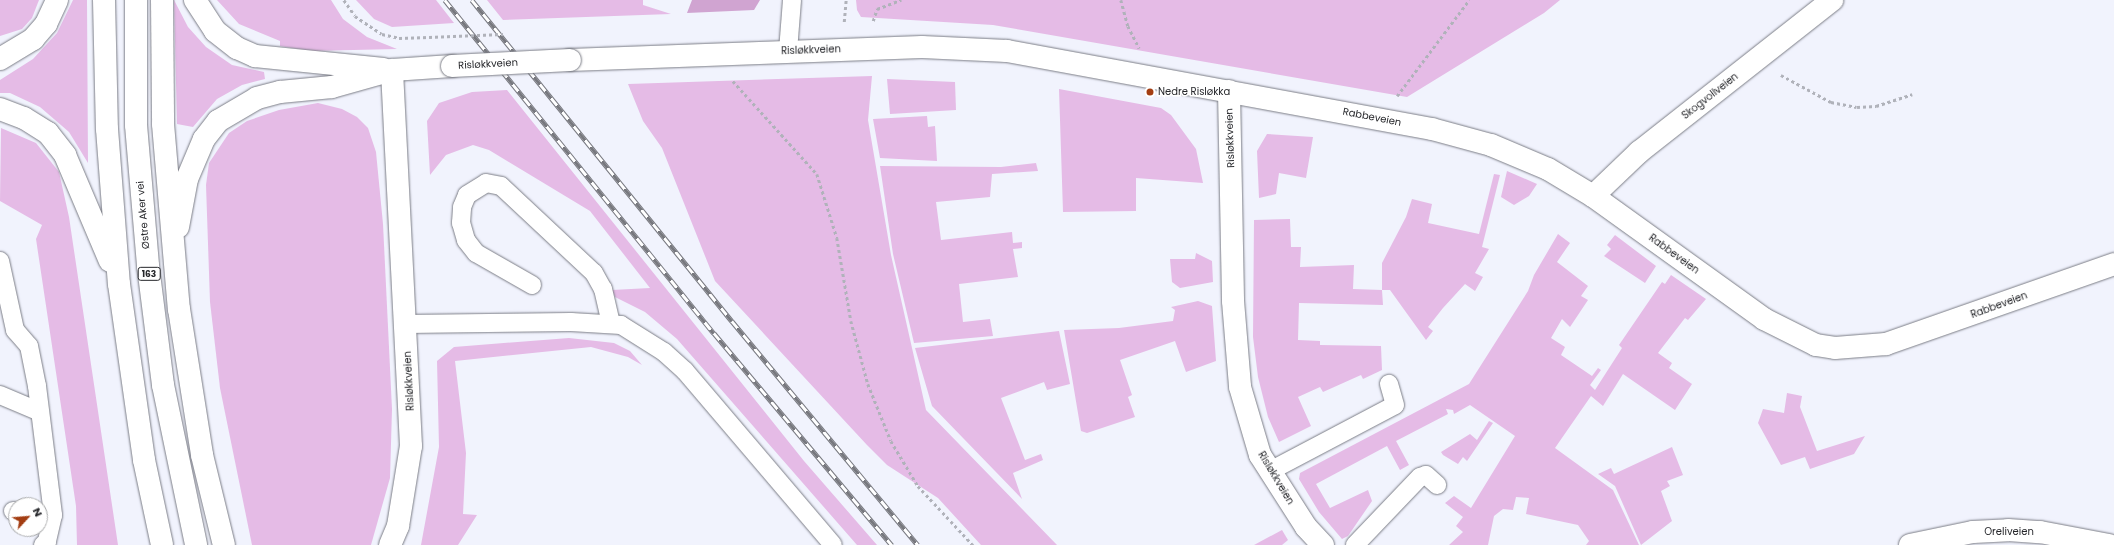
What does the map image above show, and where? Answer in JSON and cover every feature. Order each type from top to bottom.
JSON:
[{"type":"main road","points":[[0,59],[33,39],[46,24],[57,0]]},
{"type":"main road","points":[[104,0],[107,129],[119,284],[142,453],[162,545]]},
{"type":"main road","name":"Østre Aker vei","points":[[136,0],[136,125],[148,266],[162,385],[196,545]]},
{"type":"main road","name":"163","points":[[162,0],[163,124],[173,253],[188,378],[224,545]]},
{"type":"main road","points":[[195,0],[215,31],[237,48],[255,56],[392,70]]},
{"type":"main road","name":"Skogvollveien","points":[[1593,196],[1639,152],[1832,0]]},
{"type":"main road","name":"Risløkkveien","points":[[390,545],[398,526],[411,446],[392,70],[570,60],[922,46],[1007,51],[1229,91],[1233,301],[1240,387],[1260,454],[1306,527],[1323,545]]},
{"type":"main road","points":[[173,253],[187,179],[204,139],[218,121],[257,98],[332,87],[392,70]]},
{"type":"main road","name":"Rabbeveien","points":[[1229,91],[1464,137],[1517,154],[1593,196],[1764,319],[1816,345],[1835,348],[1886,344],[2114,264]]},
{"type":"main road","points":[[0,109],[24,118],[48,133],[65,154],[119,284]]},
{"type":"main road","name":"Oreliveien","points":[[1910,545],[1973,532],[2008,530],[2048,533],[2109,545]]},
{"type":"lane","points":[[788,51],[792,0]]},
{"type":"lane","points":[[532,285],[476,253],[466,240],[461,224],[462,207],[467,195],[486,183],[501,186],[594,273],[603,289],[611,324]]},
{"type":"lane","points":[[0,261],[7,327],[29,346],[40,412],[45,497]]},
{"type":"lane","points":[[406,324],[571,322],[621,325],[646,341],[685,371],[833,545]]},
{"type":"lane","points":[[1270,471],[1395,405],[1389,384]]},
{"type":"lane","points":[[0,395],[40,412]]},
{"type":"lane","points":[[1355,545],[1420,476],[1426,475],[1437,485]]},
{"type":"lane","points":[[43,545],[47,542],[47,537]]},
{"type":"path","points":[[344,0],[355,16],[382,34],[399,38],[508,34]]},
{"type":"path","points":[[844,22],[846,0]]},
{"type":"path","points":[[872,24],[877,9],[901,0]]},
{"type":"path","points":[[1121,0],[1128,26],[1140,50]]},
{"type":"path","points":[[1393,102],[1469,0]]},
{"type":"path","points":[[731,78],[817,174],[835,231],[851,320],[868,384],[891,441],[918,486],[973,545]]},
{"type":"path","points":[[1801,87],[1831,102],[1857,107],[1876,106],[1912,94]]},
{"type":"shaded area","points":[[0,0],[39,0],[32,18],[22,29],[0,36]]},
{"type":"shaded area","points":[[73,0],[87,0],[88,163],[69,132],[40,107],[10,93],[0,93],[0,80],[33,59],[57,33]]},
{"type":"shaded area","points":[[174,0],[188,27],[206,47],[232,65],[264,72],[265,79],[242,85],[217,99],[193,127],[177,124]]},
{"type":"shaded area","points":[[217,0],[331,0],[343,19],[367,37],[397,49],[310,51],[280,46],[280,41],[239,24]]},
{"type":"shaded area","points":[[356,0],[436,0],[454,23],[392,27],[374,19]]},
{"type":"shaded area","points":[[487,0],[643,0],[643,5],[671,14],[503,20]]},
{"type":"shaded area","points":[[692,0],[760,0],[754,10],[687,13]]},
{"type":"shaded area","points":[[856,0],[1560,0],[1544,13],[1407,97],[993,25],[861,17],[857,10]]},
{"type":"shaded area","points":[[872,76],[868,120],[891,255],[926,410],[1057,545],[981,545],[938,498],[887,465],[867,445],[715,281],[662,148],[643,121],[628,84]]},
{"type":"shaded area","points":[[887,79],[955,82],[956,110],[890,114]]},
{"type":"shaded area","points":[[1059,89],[1161,108],[1171,115],[1196,149],[1203,183],[1136,178],[1136,211],[1063,212]]},
{"type":"shaded area","points":[[507,90],[804,461],[877,545],[857,545],[677,339],[645,312],[615,297],[612,290],[650,288],[590,211],[489,150],[473,145],[446,155],[430,175],[427,121],[439,103],[472,92]]},
{"type":"shaded area","points":[[318,103],[342,109],[357,117],[368,128],[376,152],[383,224],[392,409],[390,478],[371,545],[252,545],[220,388],[210,302],[206,185],[209,163],[229,133],[247,121],[279,110]]},
{"type":"shaded area","points":[[927,116],[928,127],[935,126],[937,161],[880,158],[873,119]]},
{"type":"shaded area","points":[[1,128],[36,143],[59,172],[69,217],[118,545],[77,545],[76,506],[36,239],[42,225],[0,201]]},
{"type":"shaded area","points":[[1267,134],[1313,137],[1306,178],[1279,173],[1276,194],[1259,198],[1257,151]]},
{"type":"shaded area","points":[[1036,163],[1038,171],[992,174],[990,197],[936,202],[941,240],[1012,232],[1013,243],[1022,242],[1022,248],[1013,249],[1018,277],[959,284],[963,322],[990,319],[993,336],[914,343],[893,254],[880,166],[1001,167]]},
{"type":"shaded area","points":[[1507,171],[1537,184],[1529,196],[1514,205],[1501,197]]},
{"type":"shaded area","points":[[1494,174],[1500,175],[1482,247],[1489,249],[1475,273],[1483,277],[1475,291],[1465,284],[1443,308],[1428,327],[1433,331],[1426,340],[1390,290],[1382,290],[1382,263],[1406,217],[1412,199],[1432,204],[1428,223],[1479,234]]},
{"type":"shaded area","points":[[1290,219],[1291,247],[1301,247],[1300,267],[1354,265],[1353,289],[1382,290],[1383,305],[1299,303],[1298,340],[1320,341],[1320,345],[1381,346],[1382,370],[1363,379],[1361,375],[1323,392],[1320,387],[1298,397],[1311,426],[1279,442],[1268,417],[1258,377],[1253,337],[1254,220]]},
{"type":"shaded area","points":[[1558,234],[1570,243],[1557,262],[1588,286],[1581,296],[1588,300],[1570,327],[1562,319],[1551,338],[1565,347],[1561,355],[1592,376],[1598,368],[1601,370],[1590,385],[1595,390],[1622,348],[1619,345],[1662,282],[1665,284],[1671,275],[1706,299],[1688,320],[1685,318],[1658,353],[1672,363],[1669,368],[1692,384],[1675,410],[1623,374],[1603,406],[1591,396],[1555,448],[1613,490],[1639,545],[1586,545],[1589,541],[1578,525],[1526,514],[1529,498],[1516,497],[1513,510],[1503,509],[1494,516],[1488,545],[1449,545],[1463,532],[1456,526],[1463,517],[1445,503],[1454,496],[1471,508],[1515,436],[1470,405],[1454,414],[1453,410],[1446,409],[1448,414],[1396,441],[1409,465],[1400,470],[1387,446],[1316,484],[1330,508],[1368,490],[1372,501],[1348,536],[1342,539],[1319,512],[1299,479],[1300,473],[1469,384],[1528,291],[1534,275]]},
{"type":"shaded area","points":[[1615,235],[1656,266],[1645,283],[1604,256],[1611,249],[1607,245]]},
{"type":"shaded area","points":[[1196,253],[1212,261],[1213,282],[1180,288],[1172,282],[1170,259],[1195,259]]},
{"type":"shaded area","points":[[1198,301],[1212,306],[1216,361],[1186,372],[1175,341],[1120,360],[1132,395],[1128,397],[1135,417],[1087,433],[1081,431],[1064,330],[1119,328],[1173,321],[1175,310],[1171,307]]},
{"type":"shaded area","points":[[1059,331],[1070,384],[1047,390],[1044,382],[1001,398],[1025,460],[1041,454],[1043,460],[1013,473],[1022,499],[932,406],[915,348]]},
{"type":"shaded area","points":[[569,338],[614,343],[630,351],[642,365],[628,357],[591,347],[455,361],[466,453],[463,514],[477,515],[458,545],[421,545],[439,447],[437,361],[454,347]]},
{"type":"shaded area","points":[[1787,393],[1802,396],[1800,407],[1817,451],[1865,436],[1854,454],[1810,469],[1805,457],[1781,465],[1758,423],[1763,409],[1784,413]]},
{"type":"shaded area","points":[[1489,421],[1493,423],[1467,461],[1463,457],[1458,464],[1443,455],[1441,452],[1470,434],[1477,440]]},
{"type":"shaded area","points":[[1672,447],[1683,475],[1667,481],[1670,486],[1661,491],[1672,521],[1641,545],[1615,486],[1598,474],[1611,468],[1614,474]]},
{"type":"shaded area","points":[[1282,530],[1288,540],[1282,545],[1254,545]]},
{"type":"railway","points":[[445,0],[714,333],[892,545]]},
{"type":"railway","points":[[472,0],[732,321],[918,545]]},
{"type":"place","name":"Nedre Risløkka","points":[[1150,92]]}]
